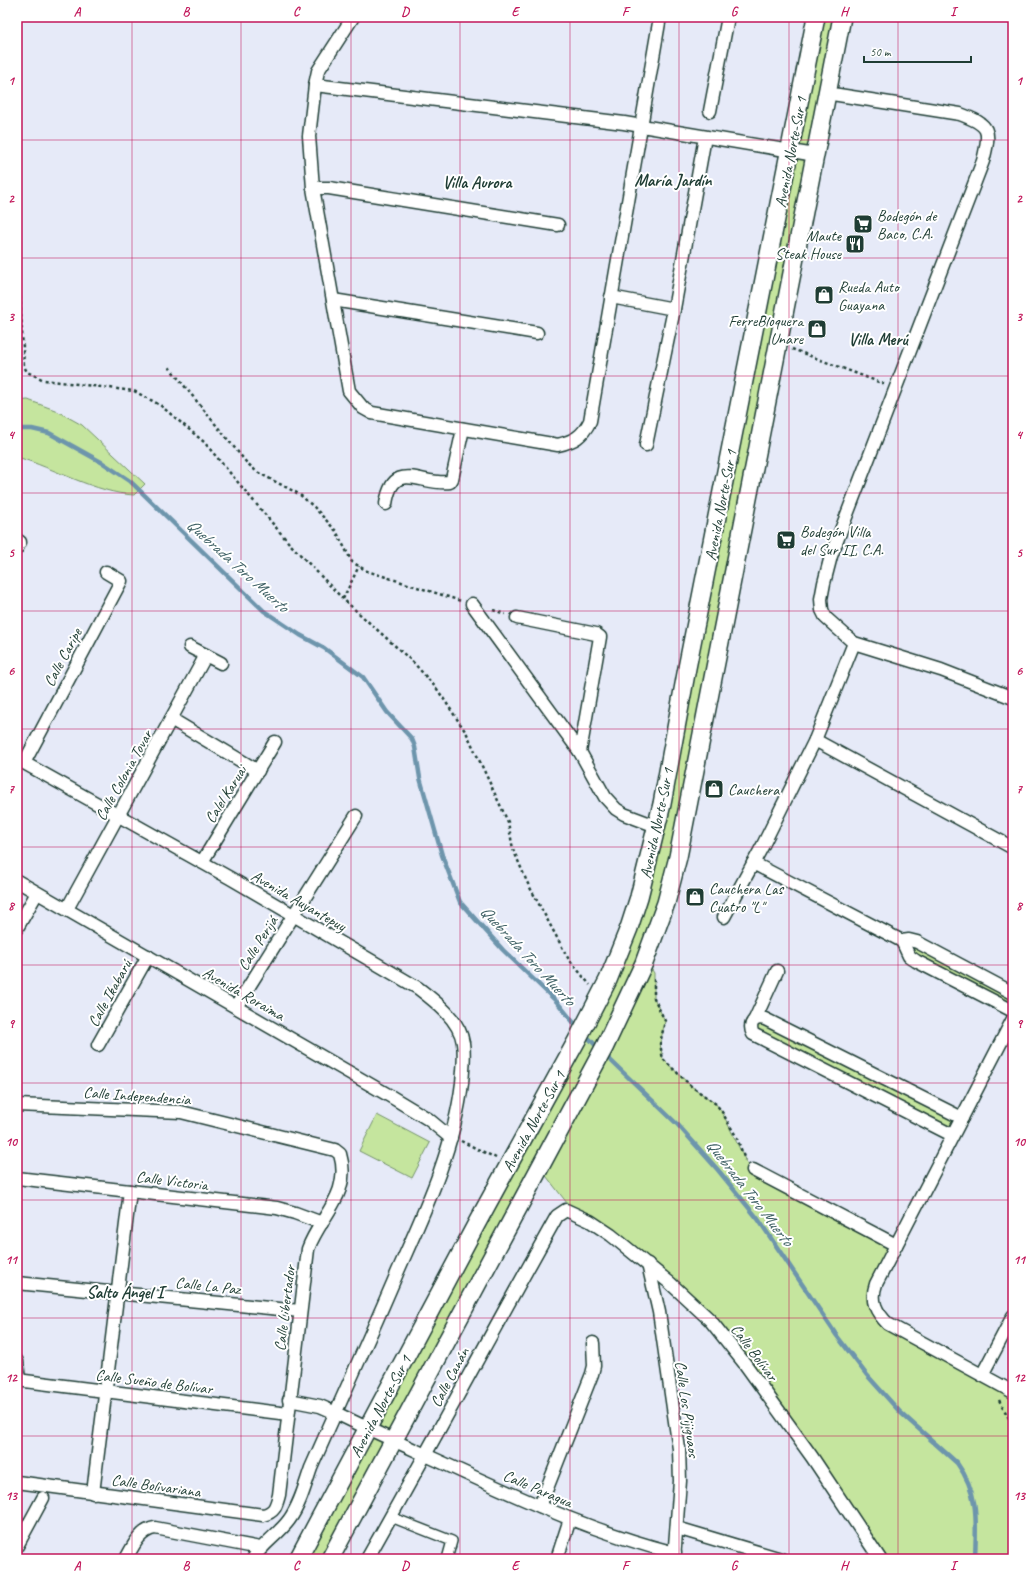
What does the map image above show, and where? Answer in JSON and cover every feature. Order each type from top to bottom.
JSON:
[{"type":"main road","name":"Avenida Norte-Sur 1","points":[[298,1559],[598,1000],[630,928],[656,826],[816,17]]},
{"type":"main road","name":"Avenida Norte-Sur 1","points":[[330,1559],[619,1019],[644,963],[671,884],[687,817],[715,662],[779,344],[842,17]]},
{"type":"street","points":[[353,17],[324,59],[318,71],[309,136],[313,188],[349,390],[363,408],[372,413],[558,445],[572,442],[581,436],[590,421],[660,17]]},
{"type":"street","points":[[710,111],[728,17]]},
{"type":"street","points":[[315,85],[641,126],[815,155]]},
{"type":"street","points":[[826,94],[960,114],[980,121],[985,128],[987,139],[983,160],[831,556],[821,599],[822,610],[826,618],[854,643],[941,670],[1013,698]]},
{"type":"street","points":[[646,445],[674,309],[705,137]]},
{"type":"street","points":[[313,188],[329,188],[558,225]]},
{"type":"street","points":[[611,297],[674,309]]},
{"type":"street","points":[[333,300],[536,333]]},
{"type":"street","points":[[386,504],[388,491],[393,482],[403,476],[450,482],[452,479],[463,429]]},
{"type":"street","points":[[17,540],[20,542],[17,548]]},
{"type":"street","name":"Calle Caripe","points":[[20,761],[121,581],[106,572]]},
{"type":"street","points":[[472,604],[580,752],[605,797],[616,809],[634,819],[656,826]]},
{"type":"street","points":[[517,618],[596,634],[600,637],[580,752]]},
{"type":"street","points":[[724,917],[815,740],[854,643]]},
{"type":"street","points":[[190,647],[221,663]]},
{"type":"street","name":"Calle Colonia Tovar","points":[[67,909],[206,655]]},
{"type":"street","points":[[171,719],[258,771]]},
{"type":"street","points":[[815,740],[1013,848]]},
{"type":"street","name":"Calel Karuai","points":[[202,862],[275,742]]},
{"type":"street","name":"Avenida Auyantepuy","points":[[20,761],[202,862],[418,988],[448,1015],[457,1029],[463,1043],[460,1097],[451,1138],[432,1194],[311,1468],[295,1510],[280,1531],[260,1548],[253,1559]]},
{"type":"street","name":"Calle Perijá","points":[[236,1007],[356,816]]},
{"type":"street","points":[[753,863],[902,941],[909,940],[917,942],[1013,993]]},
{"type":"street","name":"Avenida Roraima","points":[[17,881],[390,1096],[428,1119],[451,1138]]},
{"type":"street","points":[[17,928],[37,893]]},
{"type":"street","points":[[902,941],[909,956],[916,961],[1013,1012]]},
{"type":"street","name":"Calle Ikabarú","points":[[98,1045],[148,956]]},
{"type":"street","points":[[777,971],[750,1029],[753,1034],[952,1135]]},
{"type":"street","points":[[755,1019],[765,1019],[962,1118]]},
{"type":"street","points":[[1013,1019],[952,1135],[876,1284],[873,1293],[874,1305],[880,1316],[895,1329],[1013,1392]]},
{"type":"street","points":[[856,1086],[865,1069]]},
{"type":"street","name":"Calle Independencia","points":[[17,1105],[181,1112],[322,1148]]},
{"type":"street","name":"Calle Libertador","points":[[279,1495],[308,1249],[313,1235],[337,1199],[343,1164],[340,1154],[335,1150],[322,1148]]},
{"type":"street","points":[[753,1170],[896,1245]]},
{"type":"street","name":"Calle Victoria","points":[[17,1178],[277,1208],[322,1223]]},
{"type":"street","points":[[93,1493],[130,1191]]},
{"type":"street","name":"Calle Bolívar","points":[[561,1212],[566,1210],[574,1212],[590,1220],[648,1264],[699,1310],[724,1336],[812,1457],[880,1559]]},
{"type":"street","name":"Calle Canán","points":[[366,1559],[426,1455],[487,1341],[557,1216],[561,1212]]},
{"type":"street","name":"Calle Los Pijiguaos","points":[[648,1264],[659,1312],[679,1449],[680,1481],[675,1556]]},
{"type":"street","name":"Calle La Paz","points":[[17,1283],[300,1310]]},
{"type":"street","points":[[986,1377],[1013,1316]]},
{"type":"street","points":[[540,1506],[592,1374],[594,1358],[593,1343]]},
{"type":"street","points":[[17,1361],[18,1380]]},
{"type":"street","name":"Calle Sueño de Bolívar","points":[[18,1380],[288,1414]]},
{"type":"street","name":"Calle Paragua","points":[[289,1400],[320,1406],[570,1519],[619,1538],[675,1556]]},
{"type":"street","name":"Calle Bolivariana","points":[[17,1482],[263,1515],[271,1513],[276,1506],[279,1495]]},
{"type":"street","points":[[17,1546],[43,1498]]},
{"type":"street","points":[[391,1517],[452,1541],[447,1559]]},
{"type":"street","points":[[557,1559],[570,1519]]},
{"type":"street","points":[[126,1559],[142,1534],[149,1529],[155,1528],[260,1548]]},
{"type":"street","points":[[677,1528],[781,1559]]},
{"type":"path","points":[[17,291],[20,297],[24,366],[27,372],[44,380],[134,391],[160,405],[204,442],[289,543],[343,599],[413,662],[458,718],[502,806],[508,822],[513,849],[547,922],[568,958],[598,1000]]},
{"type":"path","points":[[779,344],[896,389]]},
{"type":"path","points":[[169,366],[246,462],[257,472],[299,494],[314,506],[336,531],[352,562],[368,571],[517,618]]},
{"type":"path","points":[[343,599],[359,566]]},
{"type":"path","points":[[644,963],[650,967],[654,973],[654,998],[665,1021],[660,1044],[663,1059],[691,1086],[716,1104],[736,1138],[746,1161],[753,1170]]},
{"type":"path","points":[[451,1138],[468,1143],[509,1166]]},
{"type":"path","points":[[986,1377],[1013,1426]]},
{"type":"green space","points":[[816,17],[842,17],[650,967],[654,973],[654,998],[665,1021],[660,1044],[663,1059],[691,1086],[716,1104],[722,1112],[748,1166],[896,1245],[876,1284],[880,1316],[1013,1392],[1013,1559],[880,1559],[710,1320],[574,1212],[540,1168],[330,1559],[298,1559],[629,928]]},
{"type":"green space","points":[[28,400],[55,410],[82,425],[145,484],[134,495],[105,490],[17,457],[17,401]]},
{"type":"green space","points":[[909,940],[1013,993],[1013,1011],[916,961]]},
{"type":"green space","points":[[755,1019],[962,1118],[952,1135],[759,1038]]},
{"type":"green space","points":[[377,1115],[430,1143],[412,1178],[359,1151]]},
{"type":"waterway","name":"Quebrada Toro Muerto","points":[[17,429],[32,429],[49,433],[103,463],[130,481],[264,611],[300,635],[324,648],[363,677],[387,712],[412,739],[415,747],[420,778],[442,855],[460,902],[503,950],[557,1002],[578,1028]]},
{"type":"waterway","name":"Quebrada Toro Muerto","points":[[584,1033],[599,1049]]},
{"type":"waterway","name":"Quebrada Toro Muerto","points":[[605,1055],[678,1125],[718,1170],[758,1219],[837,1336],[866,1374],[900,1412],[957,1463],[970,1486],[973,1498],[976,1521],[975,1559]]},
{"type":"place","name":"Bodegón de Baco, C.A.","points":[[863,224]]},
{"type":"place","name":"Maute Steak House","points":[[855,244]]},
{"type":"place","name":"Rueda Auto Guayana","points":[[824,295]]},
{"type":"place","name":"FerreBloquera Unare","points":[[817,329]]},
{"type":"place","name":"Bodegón Villa del Sur II, C.A.","points":[[786,540]]},
{"type":"place","name":"Cauchera","points":[[714,789]]},
{"type":"place","name":"Cauchera Las Cuatro \"L\"","points":[[695,897]]},
{"type":"district","name":"María Jardín","points":[[673,180]]},
{"type":"district","name":"Villa Aurora","points":[[477,182]]},
{"type":"district","name":"Villa Merú","points":[[878,339]]},
{"type":"district","name":"Salto Ángel I","points":[[125,1292]]}]
